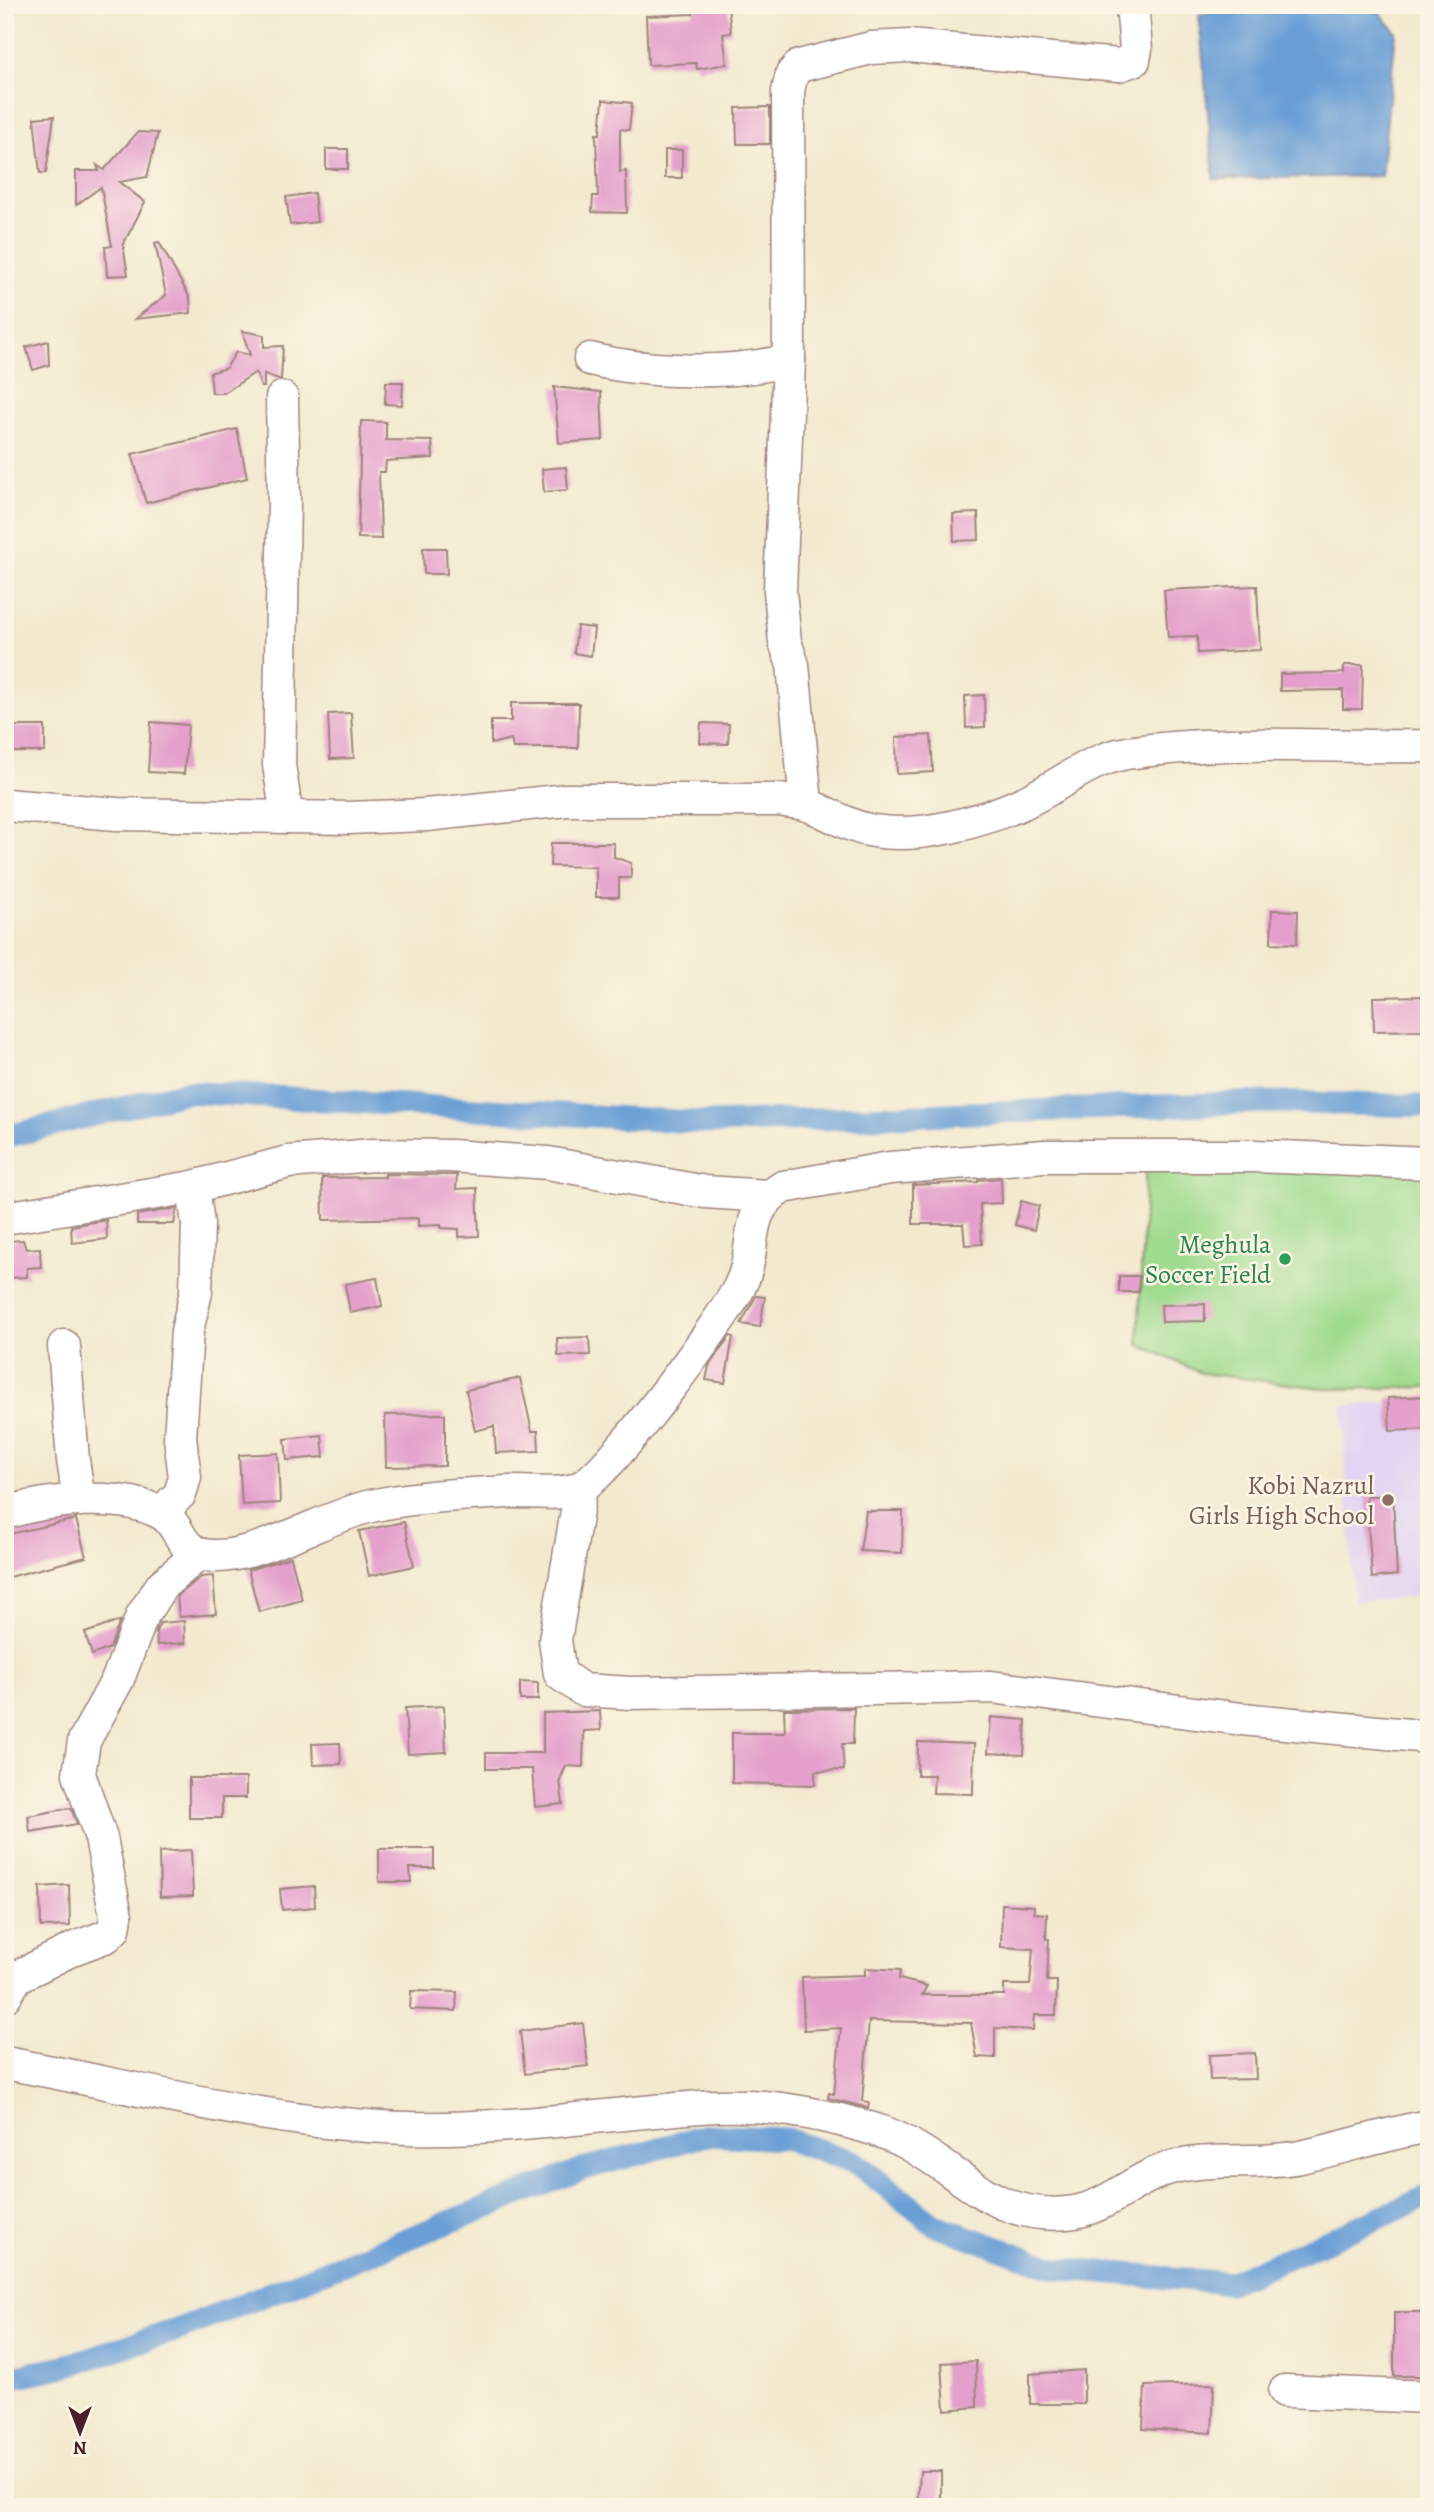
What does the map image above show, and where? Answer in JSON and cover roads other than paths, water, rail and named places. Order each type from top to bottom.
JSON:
[{"type":"street","points":[[806,804],[793,665],[785,642],[780,591],[789,360],[788,91],[792,74],[799,66],[871,48],[909,46],[1119,65],[1134,60],[1136,49],[1132,5]]},
{"type":"street","points":[[590,359],[626,368],[757,369],[789,360]]},
{"type":"street","points":[[282,398],[284,502],[279,765],[287,817]]},
{"type":"street","points":[[5,806],[117,814],[287,817],[426,815],[531,802],[594,799],[779,800],[806,804],[873,831],[934,831],[1019,805],[1054,789],[1093,763],[1127,753],[1235,744],[1429,746]]},
{"type":"street","points":[[5,1218],[193,1187],[288,1162],[373,1155],[451,1156],[548,1163],[705,1192],[768,1196]]},
{"type":"street","points":[[5,1513],[33,1504],[79,1500],[135,1504],[161,1513],[175,1524],[184,1544],[199,1554],[245,1553],[371,1505],[581,1487],[634,1432],[718,1322],[749,1263],[757,1209],[768,1196],[783,1187],[879,1170],[1044,1156],[1254,1156],[1429,1164]]},
{"type":"street","points":[[161,1513],[180,1494],[185,1477],[180,1438],[187,1331],[196,1292],[198,1224],[193,1187]]},
{"type":"street","points":[[64,1346],[79,1500]]},
{"type":"street","points":[[581,1487],[555,1640],[560,1674],[583,1690],[630,1693],[991,1686],[1242,1719],[1429,1737]]},
{"type":"street","points":[[5,1996],[17,1977],[75,1948],[107,1936],[114,1929],[116,1916],[101,1838],[79,1774],[84,1741],[118,1679],[142,1616],[162,1585],[199,1554]]},
{"type":"street","points":[[5,2063],[276,2116],[406,2128],[548,2121],[718,2104],[775,2108],[841,2121],[900,2139],[960,2181],[999,2204],[1035,2213],[1069,2213],[1097,2206],[1158,2172],[1196,2162],[1251,2162],[1299,2157],[1429,2126]]},
{"type":"street","points":[[1285,2391],[1429,2397]]},
{"type":"water","points":[[1249,5],[1373,5],[1396,32],[1381,176],[1214,179],[1199,15]]},
{"type":"waterway","points":[[5,1137],[186,1092],[711,1123],[1264,1102],[1429,1106]]},
{"type":"waterway","points":[[5,2379],[65,2366],[180,2329],[580,2170],[707,2135],[786,2139],[856,2163],[935,2225],[1055,2268],[1229,2283],[1429,2196]]},
{"type":"place","name":"Meghula Soccer Field","points":[[1285,1259]]},
{"type":"place","name":"Kobi Nazrul Girls High School","points":[[1388,1500]]}]
